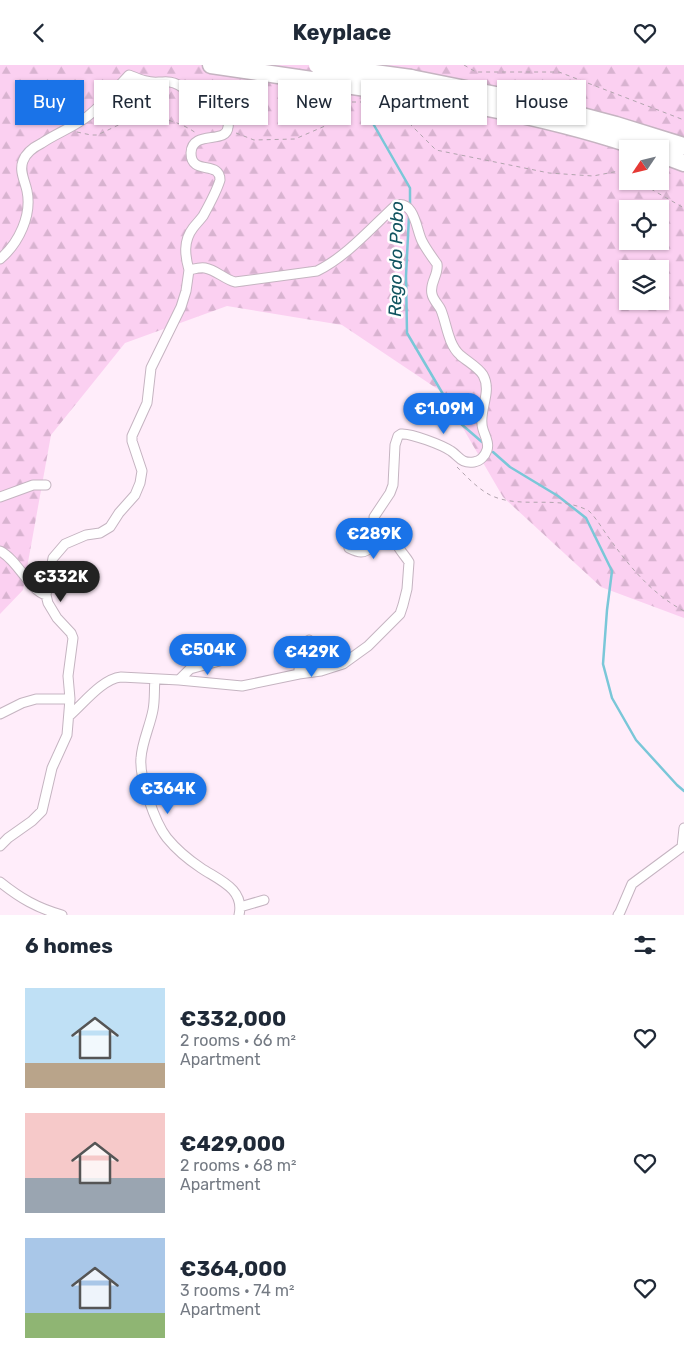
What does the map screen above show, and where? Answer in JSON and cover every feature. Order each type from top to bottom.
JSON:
[{"type":"highway","points":[[211,65],[478,106],[542,120],[619,142]]},
{"type":"highway","points":[[317,65],[411,78],[534,103],[684,146]]},
{"type":"highway","points":[[669,157],[684,163]]},
{"type":"street","points":[[0,259],[18,237],[28,211],[27,192],[21,169],[25,156],[38,145],[88,116],[129,75],[142,81],[169,81],[180,86],[207,108],[225,119],[229,125],[225,134],[220,137],[202,139],[192,149],[193,159],[198,166],[214,169],[220,175],[220,180],[203,215],[189,234],[185,252],[189,270],[186,291],[181,307],[151,368],[147,403],[132,432],[132,441],[142,471],[137,491],[105,531],[65,544],[53,558],[46,595],[48,603],[57,618],[73,635],[68,676],[70,716],[67,735],[52,768],[42,811],[0,846]]},
{"type":"street","points":[[70,716],[104,683],[114,677],[179,680],[242,686],[321,671],[343,664],[368,646],[400,614],[404,605],[409,562],[394,537],[376,523],[374,517],[390,493],[393,485],[395,445],[398,436],[405,434],[414,435],[452,451],[457,457],[468,462],[481,459],[487,450],[488,446],[482,424],[487,389],[486,382],[483,375],[460,355],[451,341],[440,309],[432,293],[438,264],[422,241],[409,209],[401,204],[396,205],[358,241],[327,266],[317,271],[235,282],[208,269],[189,270]]},
{"type":"street","points":[[0,497],[34,485],[46,485]]},
{"type":"street","points":[[349,548],[364,552],[370,548],[384,530]]},
{"type":"street","points":[[0,551],[10,557],[34,587],[46,595]]},
{"type":"street","points":[[261,682],[275,674],[314,663],[309,640]]},
{"type":"street","points":[[179,680],[190,669],[227,659]]},
{"type":"street","points":[[155,679],[153,709],[141,757],[141,767],[157,820],[166,837],[185,855],[201,868],[229,885],[234,892],[240,911],[264,900]]},
{"type":"street","points":[[0,714],[22,703],[36,699],[70,699]]},
{"type":"street","points":[[618,915],[632,884],[682,847],[684,828]]},
{"type":"street","points":[[0,882],[34,905],[62,915]]},
{"type":"path","points":[[464,65],[476,72],[559,72],[684,120]]},
{"type":"path","points":[[228,130],[254,139],[295,139],[325,125],[336,102],[366,102],[394,108],[436,150],[549,173],[593,175],[619,171]]},
{"type":"path","points":[[76,132],[97,135],[133,119],[153,118],[183,125],[202,139]]},
{"type":"path","points":[[652,190],[684,208]]},
{"type":"path","points":[[454,462],[479,488],[497,497],[516,502],[568,504],[582,507],[589,511],[624,559],[662,598],[684,611]]},
{"type":"green space","points":[[0,65],[684,65],[684,618],[601,587],[503,497],[442,392],[342,325],[227,306],[125,343],[51,435],[23,590],[0,614]]},
{"type":"waterway","name":"Rego do Pobo","points":[[374,125],[410,188],[410,205]]},
{"type":"waterway","name":"Rego do Pobo","points":[[409,216],[406,276],[407,333],[460,423],[482,442]]},
{"type":"waterway","name":"Rego do Pobo","points":[[493,452],[510,467],[558,496],[586,518],[612,571],[603,664],[612,698],[636,740],[684,791]]}]
